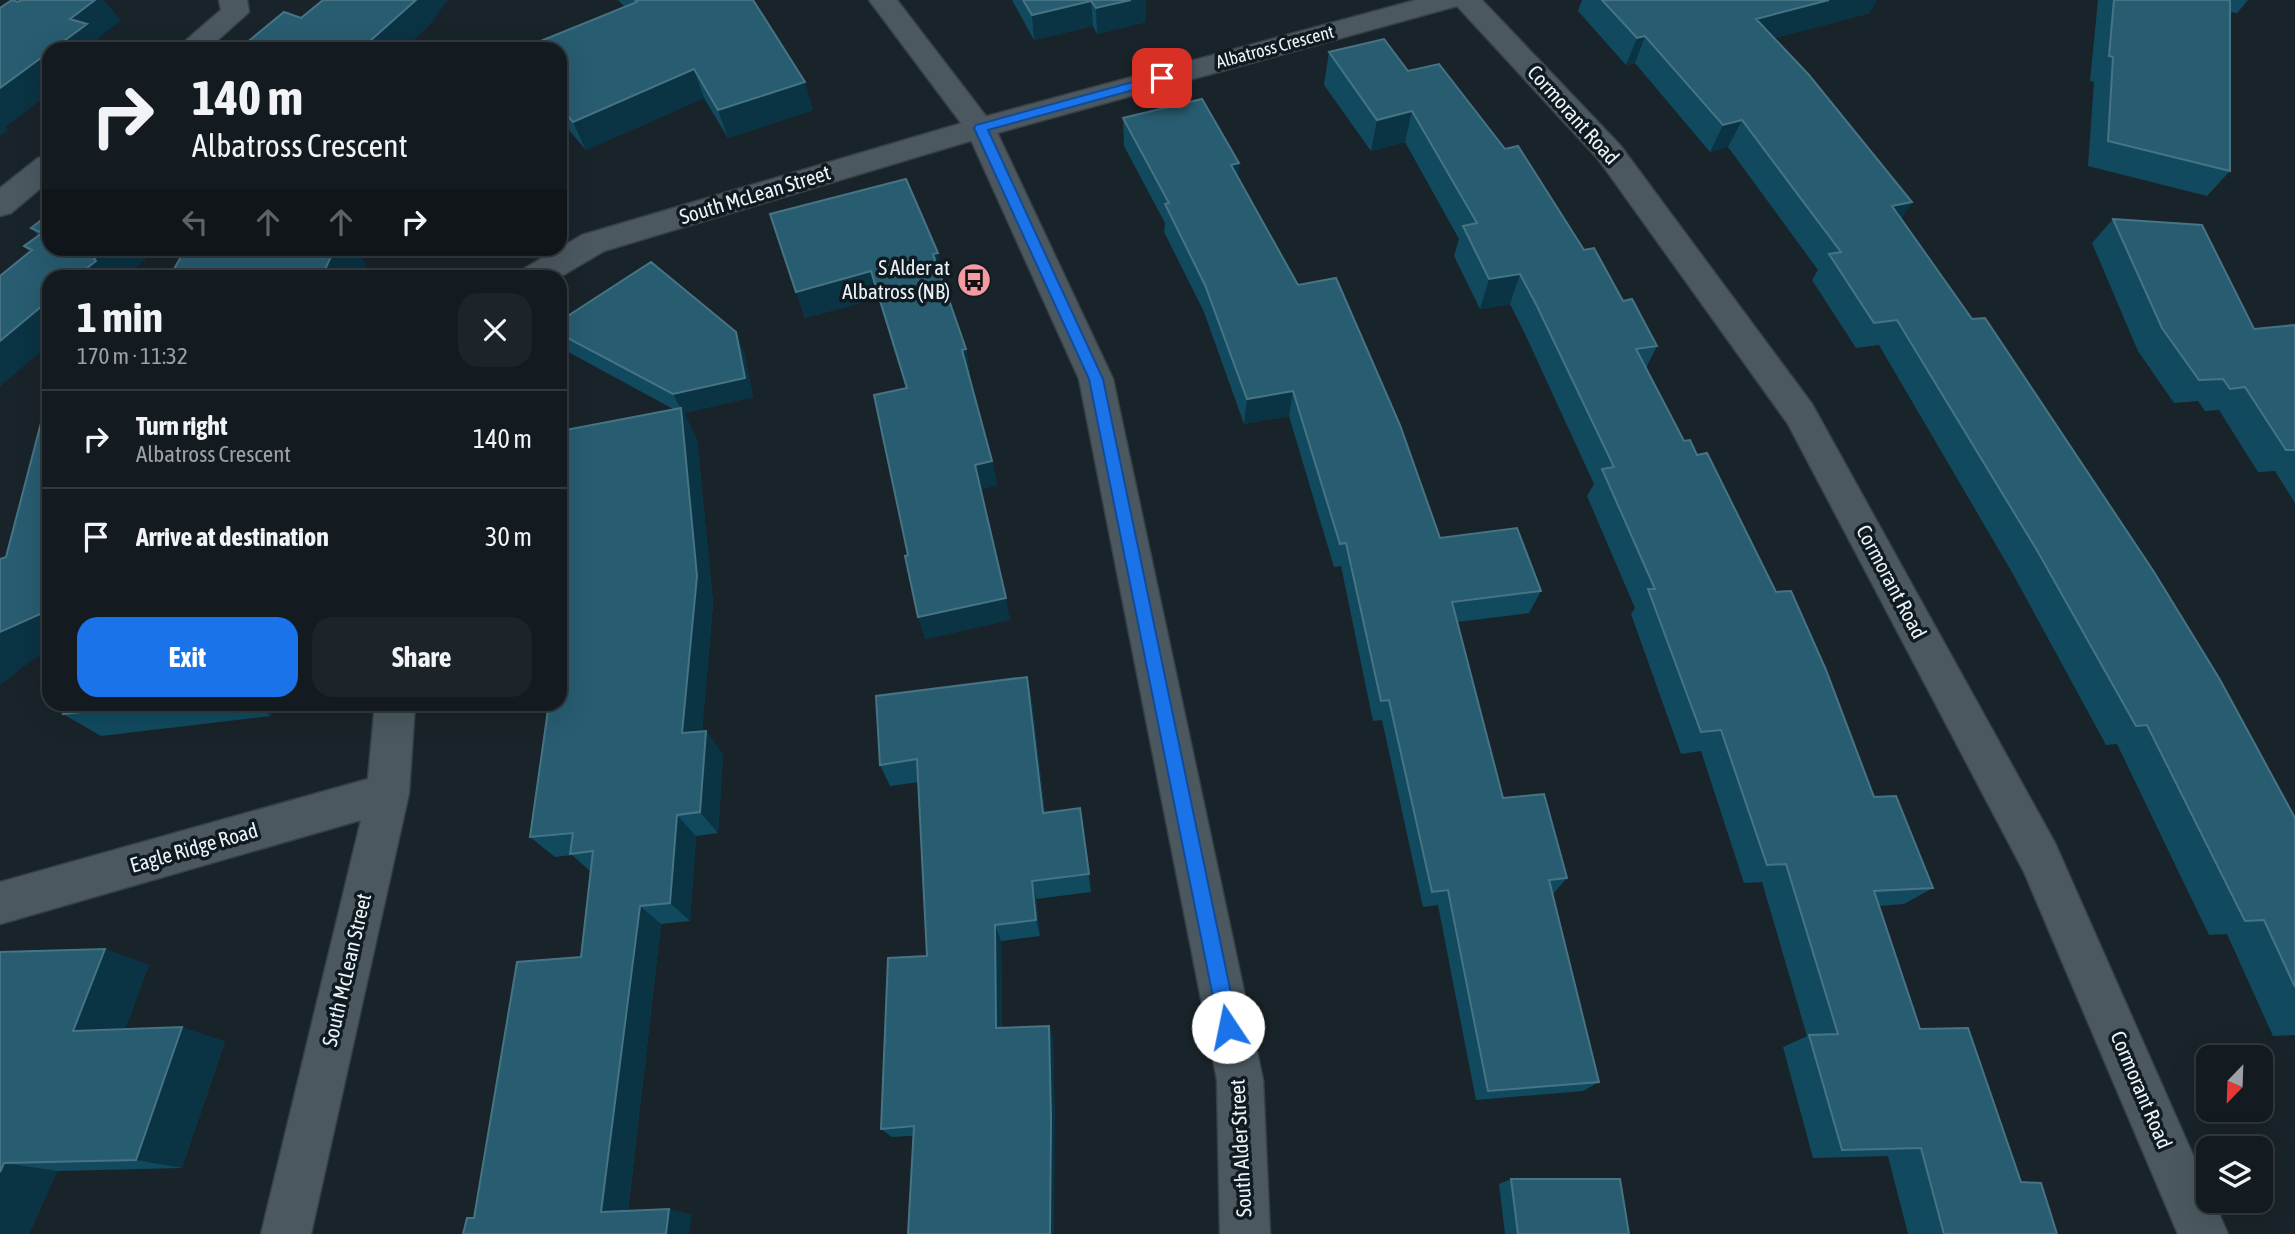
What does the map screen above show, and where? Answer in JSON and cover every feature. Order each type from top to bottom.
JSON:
[{"type":"street","points":[[199,42],[235,12],[233,0]]},
{"type":"street","name":"South Alder Street","points":[[883,0],[980,128],[1096,379],[1240,1080],[1245,1234]]},
{"type":"street","name":"Albatross Crescent","points":[[980,128],[1448,0]]},
{"type":"street","name":"Cormorant Road","points":[[1467,0],[1609,152],[1800,414],[2040,858],[2203,1234]]},
{"type":"street","name":"South McLean Street","points":[[546,270],[593,243],[980,128]]},
{"type":"street","points":[[0,205],[42,171]]},
{"type":"street","name":"South McLean Street","points":[[286,1234],[388,793],[394,711]]},
{"type":"street","name":"Eagle Ridge Road","points":[[0,903],[388,793]]},
{"type":"building","points":[[12,0],[95,0],[70,19],[87,24],[63,42],[42,42],[42,57],[0,88],[0,8]]},
{"type":"building","points":[[323,0],[416,0],[369,42],[248,42],[284,12],[301,18]]},
{"type":"building","points":[[635,0],[753,0],[805,82],[718,110],[694,69],[573,122],[567,115],[567,42],[538,42],[637,2]]},
{"type":"building","points":[[1023,0],[1131,0],[1096,8],[1091,1],[1032,15]]},
{"type":"building","points":[[1602,0],[1829,0],[1756,19],[1809,75],[1912,202],[1892,206],[1972,319],[1985,318],[2154,572],[2219,678],[2295,818],[2295,987],[2264,920],[2245,921],[2147,725],[2136,726],[2038,552],[1897,320],[1874,323],[1829,254],[1841,252],[1742,120],[1723,125],[1645,36],[1637,38]]},
{"type":"building","points":[[2114,0],[2230,0],[2230,171],[2108,141],[2113,57],[2109,56]]},
{"type":"building","points":[[1384,39],[1408,71],[1439,64],[1505,149],[1518,146],[1584,250],[1594,248],[1623,301],[1632,299],[1657,346],[1636,349],[1684,441],[1690,440],[1697,455],[1707,453],[1776,592],[1791,591],[1826,670],[1874,797],[1896,796],[1933,888],[1874,891],[1920,1029],[1968,1028],[2021,1182],[2041,1183],[2057,1234],[1944,1234],[1921,1148],[1842,1150],[1809,1035],[1838,1034],[1786,864],[1767,865],[1721,730],[1701,732],[1648,589],[1655,589],[1602,469],[1614,467],[1520,274],[1489,279],[1463,226],[1477,223],[1412,111],[1377,120],[1329,52]]},
{"type":"building","points":[[1202,99],[1239,163],[1231,165],[1298,285],[1336,278],[1400,425],[1440,538],[1517,528],[1541,591],[1452,602],[1503,798],[1544,794],[1567,878],[1549,880],[1599,1082],[1488,1091],[1448,890],[1432,892],[1389,700],[1381,701],[1346,543],[1340,544],[1293,391],[1247,399],[1205,285],[1165,204],[1169,203],[1123,118]]},
{"type":"building","points":[[906,179],[938,253],[933,254],[966,349],[962,350],[992,461],[975,465],[1006,598],[918,617],[905,556],[908,555],[874,395],[907,388],[871,271],[796,292],[770,214]]},
{"type":"building","points":[[42,219],[42,233],[31,228]]},
{"type":"building","points":[[2113,219],[2202,225],[2254,329],[2295,325],[2295,450],[2286,450],[2245,387],[2230,389],[2223,379],[2199,380],[2162,328]]},
{"type":"building","points":[[42,233],[42,256],[98,256],[94,259],[96,261],[85,270],[42,270],[42,306],[0,341],[0,276],[32,250],[24,246]]},
{"type":"building","points":[[181,256],[331,256],[325,270],[173,270]]},
{"type":"building","points":[[651,262],[736,332],[745,378],[673,394],[567,338],[567,316]]},
{"type":"building","points":[[681,408],[697,576],[682,733],[706,731],[700,812],[677,815],[670,903],[640,906],[601,1212],[669,1209],[666,1234],[463,1234],[467,1218],[474,1218],[517,962],[581,957],[593,851],[570,854],[573,833],[530,837],[548,711],[567,711],[567,430]]},
{"type":"building","points":[[42,419],[42,613],[0,632],[0,559],[6,557]]},
{"type":"building","points":[[1027,677],[1043,813],[1080,808],[1089,874],[1032,881],[1036,920],[995,925],[996,1028],[1049,1026],[1050,1234],[908,1234],[914,1126],[881,1129],[888,958],[927,956],[917,759],[880,765],[876,696]]},
{"type":"building","points":[[64,711],[89,711],[63,714]]},
{"type":"building","points":[[105,949],[73,1031],[182,1027],[136,1160],[4,1163],[0,1172],[0,952]]},
{"type":"building","points":[[1511,1179],[1620,1179],[1629,1234],[1518,1234]]},
{"type":"place","name":"S Alder at Albatross (NB)","points":[[974,280]]},
{"type":"route","points":[[1162,78],[980,128],[1096,379],[1228,1027]]}]
